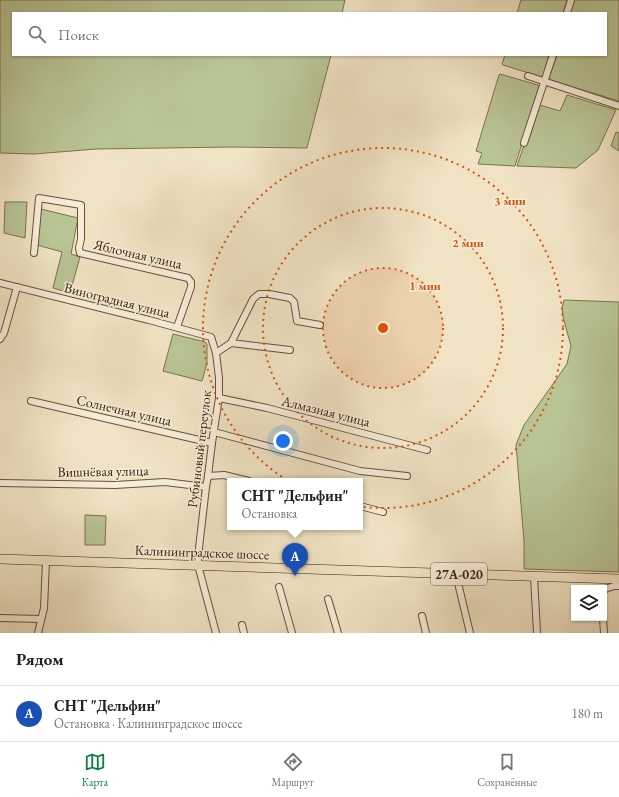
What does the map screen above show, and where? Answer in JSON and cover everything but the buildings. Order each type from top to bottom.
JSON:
[{"type":"main road","name":"Калининградское шоссе","points":[[0,559],[619,579]]},
{"type":"street","points":[[567,12],[571,0]]},
{"type":"street","points":[[524,143],[553,56]]},
{"type":"street","points":[[528,76],[619,106]]},
{"type":"street","name":"Яблочная улица","points":[[34,253],[39,198],[81,205],[80,253],[188,278],[191,282],[191,287],[177,327]]},
{"type":"street","name":"Виноградная улица","points":[[0,283],[17,286],[211,337]]},
{"type":"street","points":[[0,339],[4,333],[17,286]]},
{"type":"street","points":[[216,352],[231,343],[253,299],[259,294],[269,294],[290,298],[294,302],[297,321],[320,324]]},
{"type":"street","name":"Рубиновый переулок","points":[[211,337],[216,352],[219,378],[219,398],[206,487],[198,565],[216,633]]},
{"type":"street","points":[[231,343],[290,350]]},
{"type":"street","name":"Алмазная улица","points":[[219,398],[267,408],[427,450]]},
{"type":"street","name":"Солнечная улица","points":[[30,401],[212,443]]},
{"type":"street","points":[[214,432],[360,471],[407,476]]},
{"type":"street","points":[[208,476],[224,475],[236,478]]},
{"type":"street","name":"Вишнёвая улица","points":[[0,483],[115,485],[165,482],[206,487]]},
{"type":"street","points":[[363,507],[383,512]]},
{"type":"street","points":[[38,633],[44,608],[46,561]]},
{"type":"street","points":[[534,576],[537,633]]},
{"type":"street","points":[[458,583],[470,633]]},
{"type":"street","points":[[607,588],[619,586]]},
{"type":"street","points":[[278,587],[292,633]]},
{"type":"street","points":[[328,598],[338,633]]},
{"type":"street","points":[[422,616],[426,633]]},
{"type":"street","points":[[0,618],[41,619]]},
{"type":"street","points":[[603,621],[604,633]]},
{"type":"street","points":[[242,625],[244,633]]},
{"type":"green space","points":[[0,0],[345,0],[342,12],[12,12],[12,56],[331,56],[307,148],[232,147],[96,149],[34,154],[0,153]]},
{"type":"green space","points":[[521,0],[567,0],[563,12],[517,12]]},
{"type":"green space","points":[[574,0],[619,0],[619,101],[550,80],[549,78],[557,56],[607,56],[607,12],[570,12]]},
{"type":"green space","points":[[505,56],[549,56],[543,76],[541,77],[502,64]]},
{"type":"green space","points":[[500,74],[538,85],[539,87],[515,166],[478,164],[482,153],[476,151]]},
{"type":"green space","points":[[567,95],[616,110],[598,150],[576,168],[517,166],[523,148],[527,145],[540,105],[560,111]]},
{"type":"green space","points":[[616,132],[619,133],[619,151],[611,146]]},
{"type":"green space","points":[[5,202],[27,202],[25,238],[4,233]]},
{"type":"green space","points":[[41,209],[78,218],[71,254],[80,257],[70,293],[53,288],[62,252],[37,245]]},
{"type":"green space","points":[[564,300],[619,302],[619,572],[524,569],[524,541],[516,445],[524,425],[567,364],[571,346],[563,317],[562,308]]},
{"type":"green space","points":[[173,334],[205,342],[207,344],[207,363],[202,381],[163,371]]},
{"type":"green space","points":[[85,515],[106,516],[105,545],[85,545]]},
{"type":"place","name":"СНТ \"Дельфин\"","points":[[295,576]]}]
